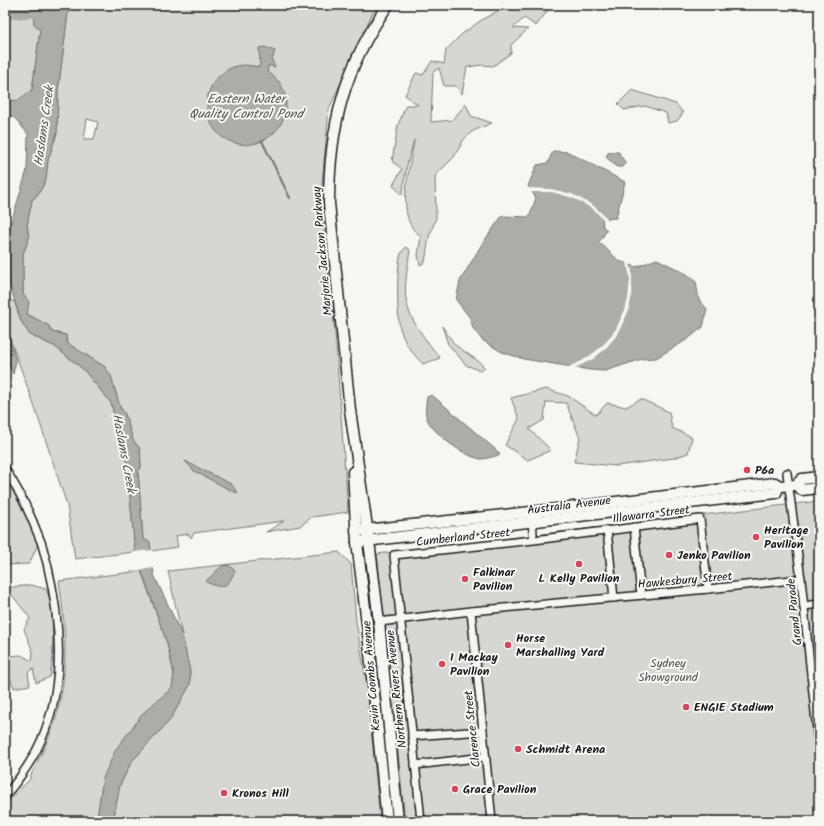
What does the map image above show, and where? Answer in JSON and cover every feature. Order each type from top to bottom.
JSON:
[{"type":"main road","name":"Marjorie Jackson Parkway","points":[[367,529],[350,410],[329,203],[329,176],[331,149],[337,114],[349,78],[359,53],[388,5]]},
{"type":"main road","name":"Marjorie Jackson Parkway","points":[[350,410],[356,531]]},
{"type":"main road","name":"Australia Avenue","points":[[789,486],[802,479],[819,477]]},
{"type":"main road","name":"Australia Avenue","points":[[357,542],[730,487],[775,483],[802,490],[819,488]]},
{"type":"main road","name":"Australia Avenue","points":[[356,531],[531,517]]},
{"type":"main road","name":"Kevin Coombs Avenue","points":[[367,529],[379,622],[398,821]]},
{"type":"main road","name":"Kevin Coombs Avenue","points":[[356,531],[387,821]]},
{"type":"main road","points":[[367,624],[379,622]]},
{"type":"street","points":[[5,469],[17,487],[40,538],[53,590],[58,642],[54,697],[45,731],[34,756],[24,773],[5,796]]},
{"type":"street","name":"Grand Parade","points":[[787,472],[817,700],[819,750]]},
{"type":"street","points":[[531,517],[533,537]]},
{"type":"street","name":"Illawarra Street","points":[[533,537],[700,519],[708,589]]},
{"type":"street","points":[[634,527],[641,595]]},
{"type":"street","points":[[607,530],[614,598]]},
{"type":"street","name":"Cumberland Street","points":[[394,555],[533,537]]},
{"type":"street","name":"Northern Rivers Avenue","points":[[394,555],[421,821]]},
{"type":"street","name":"Hawkesbury Street","points":[[379,622],[471,611],[802,579]]},
{"type":"street","points":[[804,606],[819,604]]},
{"type":"street","name":"Clarence Street","points":[[471,611],[492,821]]},
{"type":"street","points":[[412,736],[483,731]]},
{"type":"street","points":[[415,765],[485,757]]},
{"type":"green space","points":[[5,5],[35,5],[33,11],[40,30],[32,90],[17,101],[5,99]]},
{"type":"green space","points":[[69,5],[380,5],[372,14],[329,109],[322,183],[323,221],[335,333],[348,512],[312,517],[300,526],[266,532],[284,521],[194,533],[191,538],[188,534],[176,536],[178,547],[151,551],[143,539],[138,471],[141,467],[140,449],[133,440],[125,414],[120,407],[111,376],[105,367],[67,343],[66,335],[52,332],[49,326],[27,314],[23,294],[23,254],[29,238],[27,225],[32,200],[38,195],[46,179],[48,160],[57,133],[58,91]],"holes":[[[87,119],[98,122],[94,139],[84,139]]]},
{"type":"green space","points":[[509,5],[552,5],[536,26],[524,18],[513,28],[528,29],[511,45],[511,53],[493,66],[482,65],[467,67],[462,94],[456,86],[444,86],[439,68],[433,72],[431,122],[452,120],[466,104],[471,116],[492,123],[473,131],[464,139],[454,157],[435,176],[436,218],[429,237],[425,262],[420,265],[418,255],[421,236],[413,228],[408,218],[406,205],[406,192],[414,140],[407,165],[402,195],[393,185],[402,169],[392,161],[398,125],[406,105],[418,105],[405,95],[416,73],[423,75],[432,61],[444,64],[446,50],[462,34],[483,19]]},
{"type":"green space","points":[[632,90],[676,104],[683,113],[677,121],[668,123],[666,113],[645,106],[624,110],[618,104]]},
{"type":"green space","points":[[406,247],[410,250],[406,274],[406,299],[408,307],[424,338],[440,358],[423,364],[406,343],[399,322],[399,266],[400,257]]},
{"type":"green space","points":[[5,301],[14,301],[21,321],[30,335],[54,346],[83,369],[111,403],[127,463],[135,552],[75,559],[67,505],[34,405],[10,339],[5,313]]},
{"type":"green space","points":[[442,326],[455,345],[478,361],[485,368],[481,371],[466,365],[448,344]]},
{"type":"green space","points":[[546,389],[568,396],[596,415],[607,403],[626,407],[641,399],[669,412],[672,428],[692,437],[688,453],[674,458],[616,466],[574,462],[580,438],[566,403],[546,402],[544,420],[529,429],[551,450],[528,460],[505,445],[519,419],[511,398]]},
{"type":"green space","points":[[5,477],[39,542],[29,564],[5,565]]},
{"type":"green space","name":"Sydney Showground","points":[[819,501],[819,821],[405,821],[377,554]]},
{"type":"green space","points":[[339,552],[351,564],[356,621],[367,686],[380,821],[113,821],[120,785],[132,761],[170,720],[190,685],[190,672],[168,571]]},
{"type":"green space","points":[[141,571],[167,643],[174,674],[172,688],[163,696],[103,778],[98,812],[95,821],[5,821],[5,805],[30,779],[50,735],[59,704],[63,686],[65,633],[59,581]]},
{"type":"green space","points":[[31,585],[46,589],[52,603],[53,657],[50,677],[36,683],[33,668],[28,673],[30,685],[14,688],[5,668],[5,647],[8,656],[21,655],[32,661],[33,652],[24,629],[30,618],[12,595],[5,599],[5,588]]},
{"type":"water","name":"Haslams Creek","points":[[35,5],[69,5],[58,91],[57,133],[48,160],[46,179],[42,188],[32,200],[27,225],[29,238],[23,254],[23,294],[29,302],[27,314],[49,326],[52,332],[66,335],[67,343],[105,367],[111,376],[120,407],[125,414],[133,440],[140,449],[141,467],[138,471],[143,539],[150,542],[154,575],[182,635],[190,672],[190,685],[170,720],[132,761],[120,785],[113,821],[95,821],[98,812],[103,778],[116,749],[144,712],[172,688],[174,674],[167,643],[135,552],[127,463],[111,403],[83,369],[54,346],[30,335],[21,321],[6,273],[9,230],[27,170],[28,134],[14,117],[5,117],[5,99],[17,101],[32,90],[40,30],[34,24],[33,11]]},
{"type":"water","name":"Eastern Water Quality Control Pond","points":[[264,47],[275,51],[272,60],[275,68],[269,65],[267,71],[282,86],[286,103],[284,116],[279,127],[270,136],[260,142],[248,145],[235,143],[222,137],[211,123],[207,110],[207,99],[209,92],[219,76],[230,68],[242,65],[260,67],[259,48]]},
{"type":"water","points":[[553,151],[568,152],[625,182],[616,218],[602,219],[603,227],[607,230],[599,242],[619,261],[636,267],[657,259],[687,274],[696,282],[699,300],[707,309],[703,327],[688,339],[656,358],[642,359],[605,371],[590,370],[524,359],[502,352],[482,340],[473,328],[470,318],[456,300],[460,281],[482,244],[502,216],[529,217],[536,198],[528,186],[537,165],[548,163]]},
{"type":"water","points":[[619,152],[626,164],[622,167],[617,167],[606,157],[608,153]]},
{"type":"water","points":[[5,323],[16,361],[13,374],[7,356]]},
{"type":"water","points":[[432,395],[500,455],[483,459],[474,457],[458,449],[441,436],[434,429],[426,416],[427,397]]},
{"type":"water","points":[[185,461],[231,484],[238,493],[194,471]]},
{"type":"water","points":[[229,565],[235,571],[227,584],[221,587],[206,582],[222,566]]},
{"type":"pier","points":[[527,188],[551,189],[572,194],[594,206],[610,221],[605,221],[593,209],[573,198],[552,192],[530,192]]},
{"type":"pier","points":[[627,262],[630,263],[632,272],[632,293],[629,310],[617,335],[605,349],[593,359],[573,369],[566,368],[582,361],[595,352],[606,342],[616,329],[628,299],[630,279]]},
{"type":"pier","points":[[153,550],[155,568],[139,570],[133,552]]},
{"type":"waterway","points":[[5,12],[32,11],[47,5]]},
{"type":"waterway","points":[[262,141],[290,198]]},
{"type":"place","name":"P6a","points":[[747,470]]},
{"type":"place","name":"Heritage Pavilion","points":[[756,537]]},
{"type":"place","name":"Jenko Pavilion","points":[[669,555]]},
{"type":"place","name":"L Kelly Pavilion","points":[[579,564]]},
{"type":"place","name":"Falkinar Pavilion","points":[[465,579]]},
{"type":"place","name":"Horse Marshalling Yard","points":[[508,645]]},
{"type":"place","name":"I Mackay Pavilion","points":[[442,664]]},
{"type":"place","name":"ENGIE Stadium","points":[[686,707]]},
{"type":"place","name":"Schmidt Arena","points":[[518,749]]},
{"type":"place","name":"Grace Pavilion","points":[[455,789]]},
{"type":"place","name":"Kronos Hill","points":[[224,793]]}]
